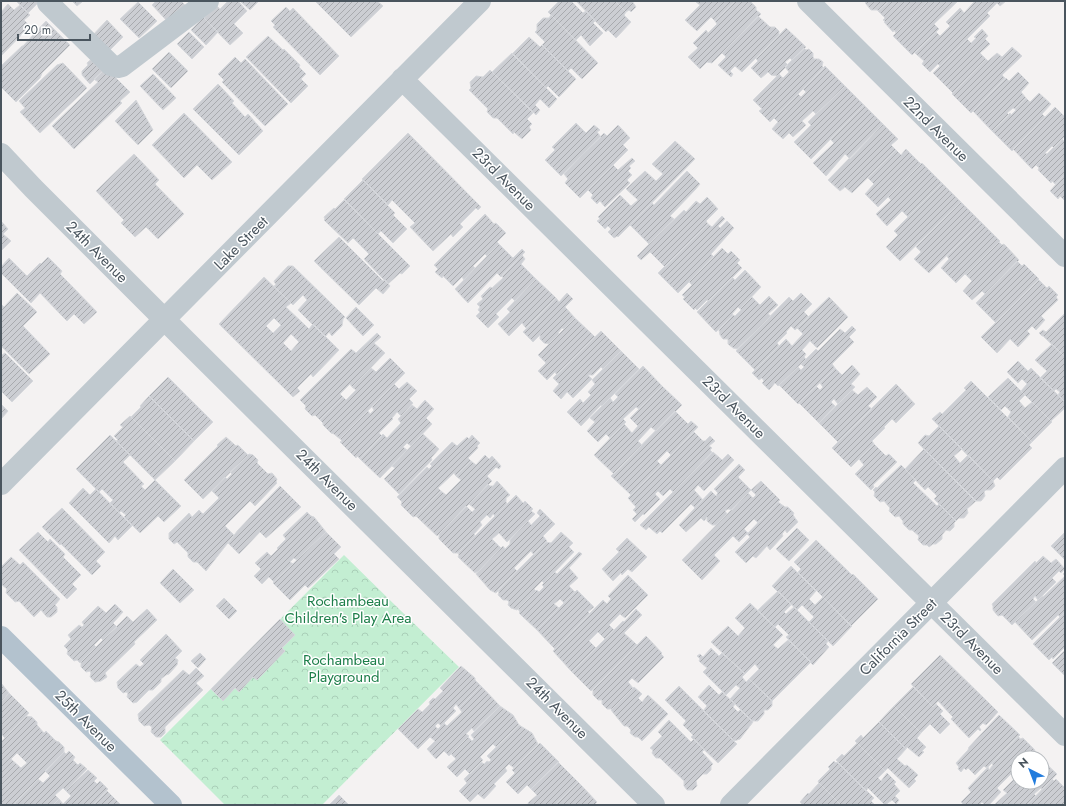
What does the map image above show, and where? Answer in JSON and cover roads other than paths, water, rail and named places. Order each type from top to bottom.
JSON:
[{"type":"main road","name":"25th Avenue","points":[[1,636],[171,805]]},
{"type":"street","points":[[48,3],[111,64],[118,67],[122,66],[208,1]]},
{"type":"street","name":"Lake Street","points":[[1,484],[480,1]]},
{"type":"street","name":"22nd Avenue","points":[[808,1],[1065,256]]},
{"type":"street","name":"23rd Avenue","points":[[402,79],[1065,735]]},
{"type":"street","name":"24th Avenue","points":[[1,154],[164,320],[654,805]]},
{"type":"street","name":"California Street","points":[[732,805],[1065,468]]},
{"type":"park label","name":"Rochambeau Children's Play Area","points":[[348,610]]},
{"type":"park label","name":"Rochambeau Playground","points":[[344,668]]}]
